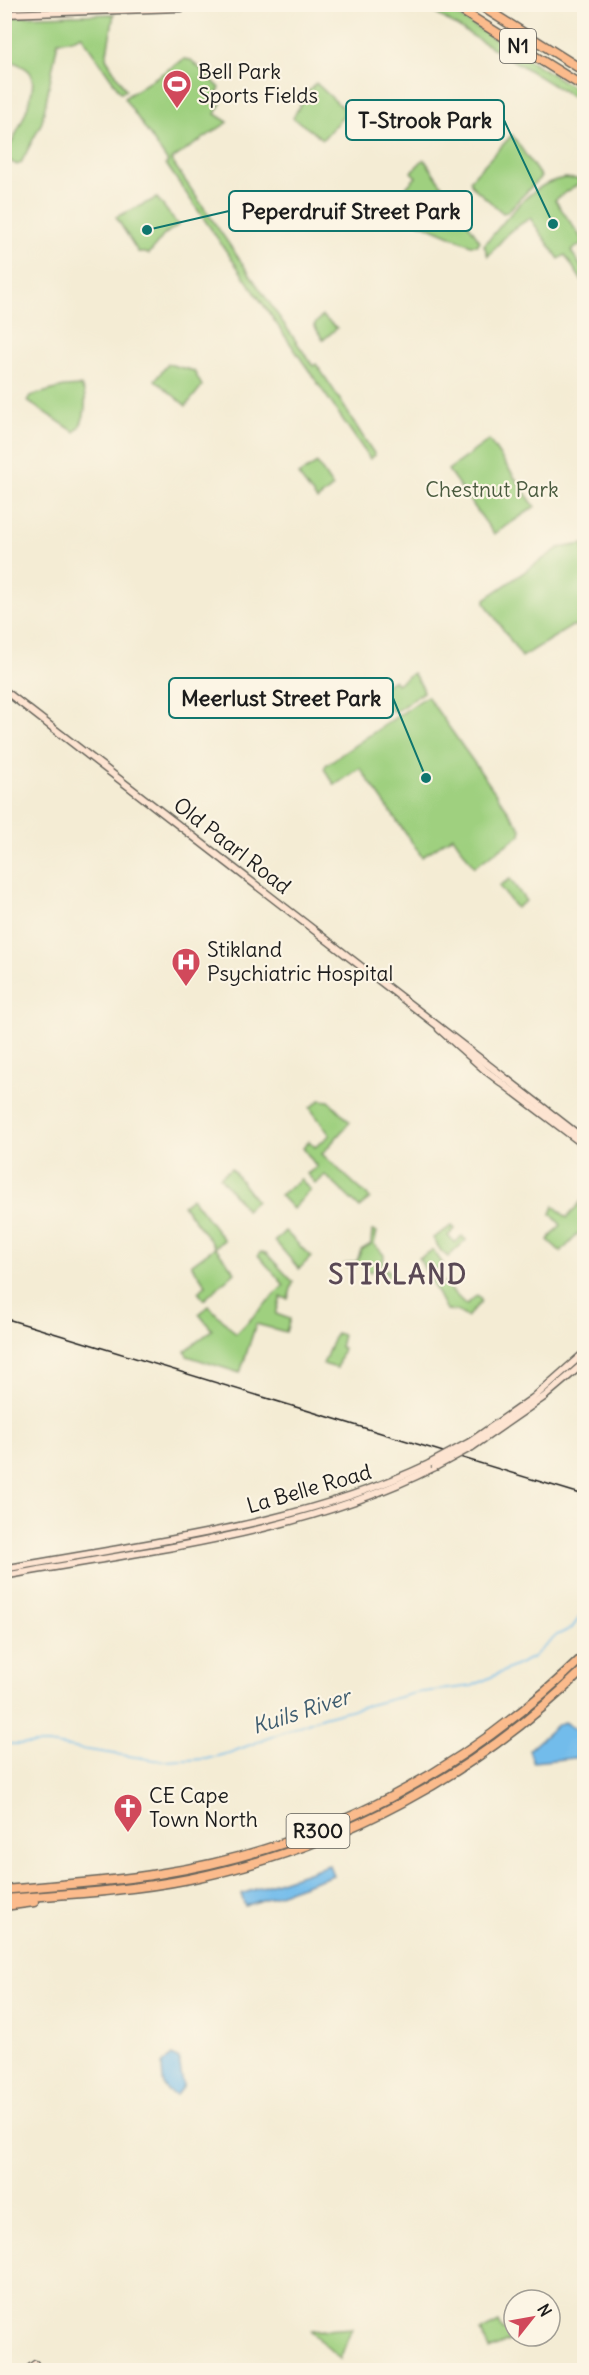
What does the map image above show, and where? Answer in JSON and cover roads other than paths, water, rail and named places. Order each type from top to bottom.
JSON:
[{"type":"highway","name":"N1","points":[[452,4],[585,87]]},
{"type":"highway","name":"N1","points":[[478,4],[585,71]]},
{"type":"highway","name":"R300","points":[[4,1890],[159,1874],[226,1861],[295,1839],[354,1816],[415,1785],[473,1749],[537,1700],[585,1656]]},
{"type":"highway","name":"R300","points":[[4,1899],[170,1882],[230,1869],[299,1848],[366,1821],[421,1793],[479,1757],[551,1701],[585,1669]]},
{"type":"highway","points":[[4,1884],[96,1881]]},
{"type":"highway","points":[[4,1906],[96,1891]]},
{"type":"main road","points":[[4,7],[79,4]]},
{"type":"main road","points":[[4,14],[180,8],[212,4]]},
{"type":"main road","name":"Old Paarl Road","points":[[4,690],[585,1140]]},
{"type":"main road","name":"Old Paarl Road","points":[[439,1029],[475,1062],[585,1145]]},
{"type":"main road","name":"La Belle Road","points":[[471,1444],[565,1372],[585,1353]]},
{"type":"main road","points":[[565,1372],[585,1358]]},
{"type":"main road","name":"La Belle Road","points":[[4,1576],[298,1521],[360,1500],[432,1466],[524,1412],[585,1363]]},
{"type":"main road","name":"La Belle Road","points":[[4,1569],[285,1516],[372,1490],[432,1466]]},
{"type":"main road","points":[[27,2370],[35,2364]]},
{"type":"water","points":[[564,1722],[584,1735],[584,1757],[533,1762],[529,1750],[558,1724]]},
{"type":"water","points":[[329,1865],[333,1875],[245,1906],[241,1894]]},
{"type":"water","points":[[172,2055],[179,2059],[183,2086],[176,2095],[168,2091],[163,2079],[162,2064]]},
{"type":"waterway","name":"Kuils River","points":[[4,1744],[48,1744],[162,1761],[206,1759],[229,1753],[323,1717],[415,1693],[472,1686],[532,1658],[557,1635],[572,1628],[584,1611]]},
{"type":"railway","points":[[4,1318],[584,1495]]},
{"type":"place","name":"Bell Park Sports Fields","points":[[177,110]]},
{"type":"place","name":"T-Strook Park","points":[[553,224]]},
{"type":"place","name":"Peperdruif Street Park","points":[[147,230]]},
{"type":"place","name":"Meerlust Street Park","points":[[426,778]]},
{"type":"place","name":"Stikland Psychiatric Hospital","points":[[186,988]]},
{"type":"place","name":"CE Cape Town North","points":[[128,1834]]},
{"type":"district","name":"STIKLAND","points":[[398,1275]]},
{"type":"park label","name":"Chestnut Park","points":[[492,490]]}]
